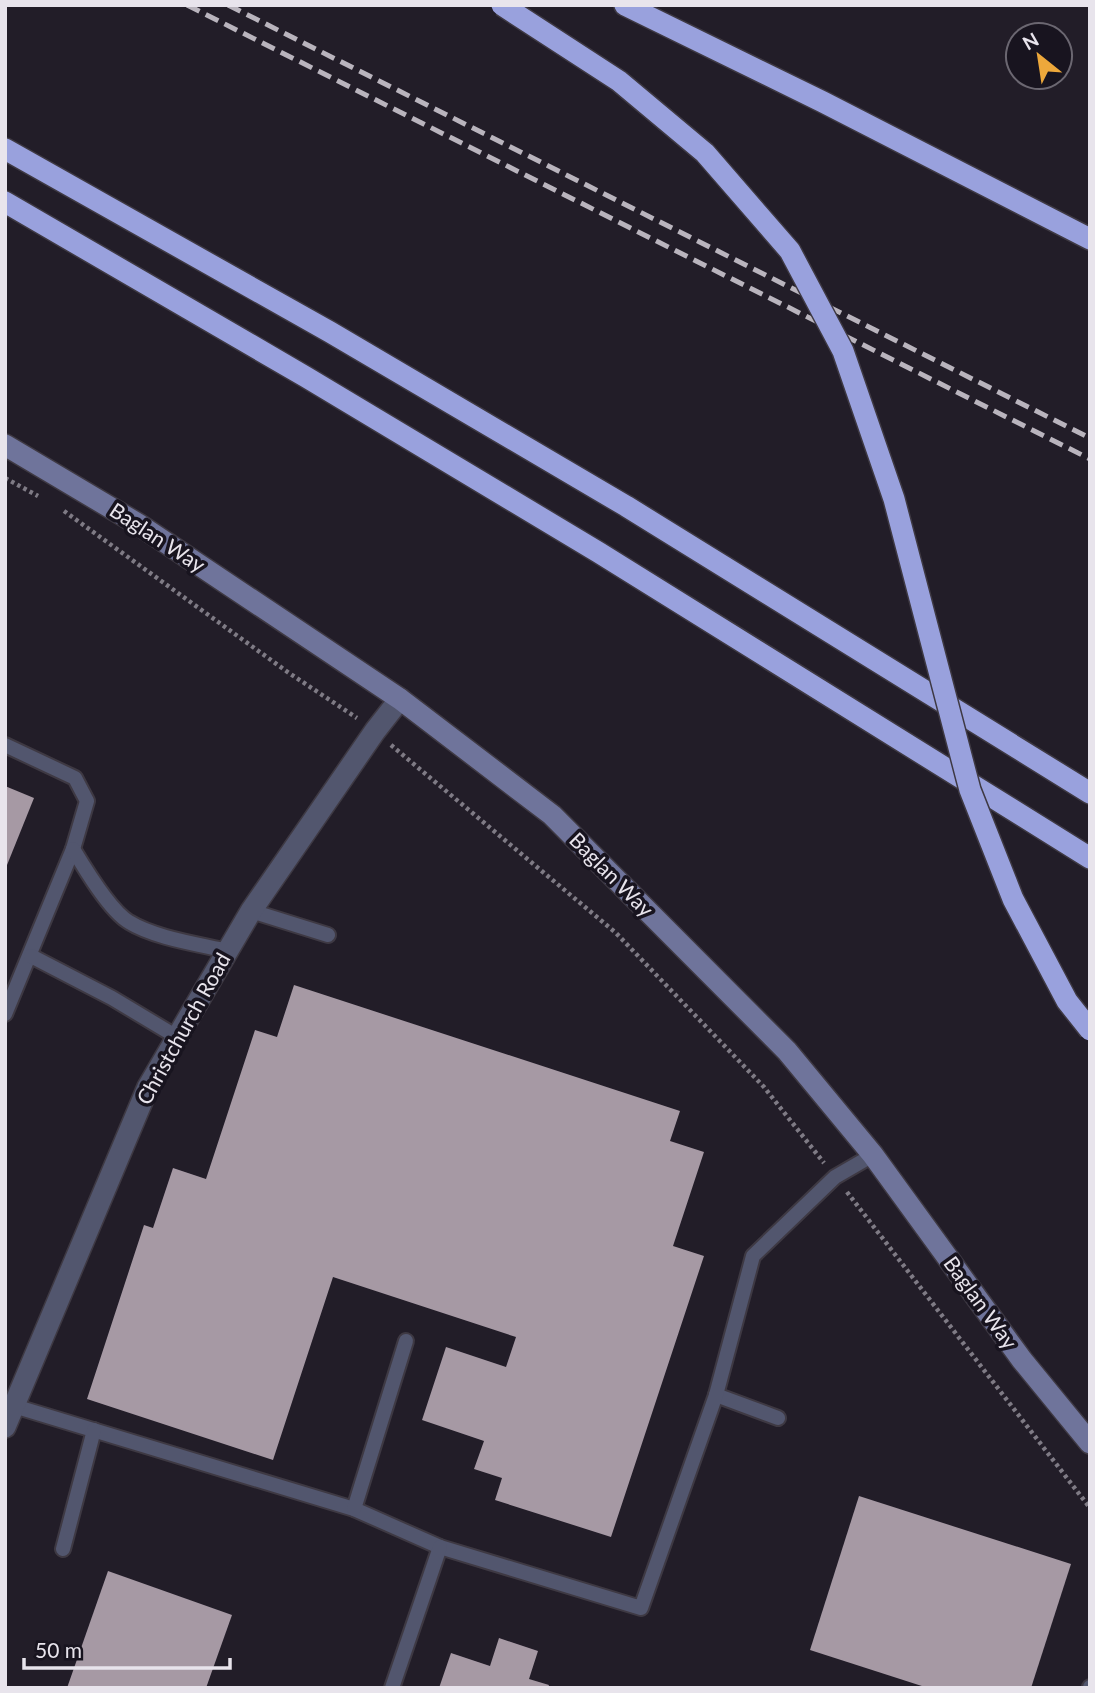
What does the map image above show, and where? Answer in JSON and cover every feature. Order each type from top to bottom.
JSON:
[{"type":"highway","points":[[502,5],[618,81],[705,153],[790,251],[843,351],[894,499],[970,790],[1013,899],[1067,1002],[1090,1030]]},
{"type":"highway","points":[[625,5],[823,102],[1090,239]]},
{"type":"highway","points":[[5,149],[330,332],[626,506],[1090,793]]},
{"type":"highway","points":[[5,201],[598,552],[1090,858]]},
{"type":"street","name":"Baglan Way","points":[[5,445],[138,524],[400,699],[552,815],[787,1051],[873,1155],[1022,1360],[1090,1443]]},
{"type":"street","name":"Christchurch Road","points":[[5,1427],[148,1087],[251,911],[400,699]]},
{"type":"lane","points":[[5,745],[75,778],[87,801],[73,849],[5,1014]]},
{"type":"lane","points":[[73,849],[96,887],[127,922],[153,932],[228,951]]},
{"type":"lane","points":[[251,911],[328,935]]},
{"type":"lane","points":[[30,956],[112,998],[177,1037]]},
{"type":"lane","points":[[14,1406],[354,1509],[440,1547],[641,1608],[716,1395],[753,1256],[835,1177],[873,1155]]},
{"type":"lane","points":[[354,1509],[406,1341]]},
{"type":"lane","points":[[716,1395],[778,1418]]},
{"type":"lane","points":[[63,1549],[94,1430]]},
{"type":"lane","points":[[392,1688],[440,1547]]},
{"type":"path","points":[[5,478],[47,501]]},
{"type":"path","points":[[58,507],[289,673],[375,731],[418,770],[616,933],[764,1087],[1090,1508]]},
{"type":"building","points":[[5,786],[34,798],[5,870]]},
{"type":"building","points":[[294,985],[680,1111],[670,1141],[704,1152],[673,1246],[704,1256],[611,1537],[495,1500],[502,1478],[474,1469],[484,1441],[422,1420],[446,1347],[506,1367],[516,1337],[333,1277],[273,1460],[87,1399],[144,1225],[153,1228],[173,1168],[206,1179],[255,1030],[277,1037]]},
{"type":"building","points":[[859,1496],[1071,1564],[1031,1688],[928,1688],[810,1650]]},
{"type":"building","points":[[108,1571],[232,1615],[206,1688],[67,1688]]},
{"type":"building","points":[[499,1638],[538,1651],[529,1679],[549,1685],[548,1688],[439,1688],[451,1653],[490,1666]]},
{"type":"railway","points":[[187,5],[1090,459]]},
{"type":"railway","points":[[228,5],[1090,438]]}]
